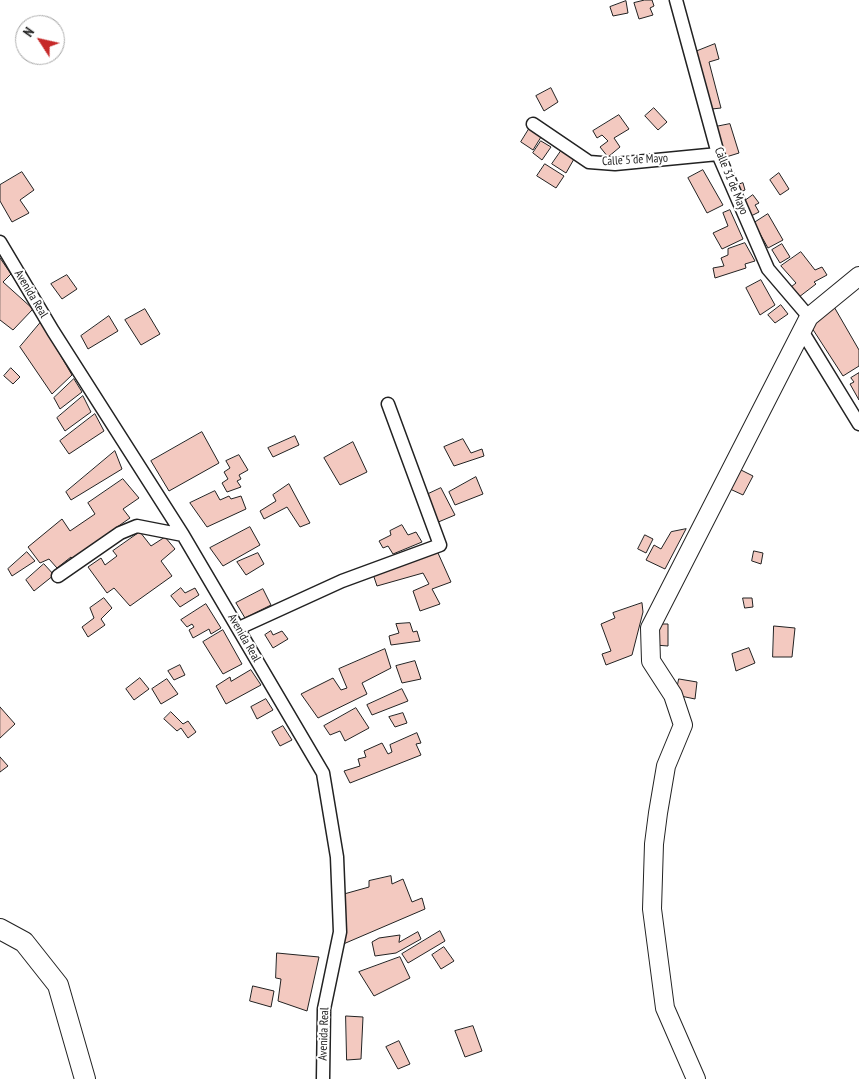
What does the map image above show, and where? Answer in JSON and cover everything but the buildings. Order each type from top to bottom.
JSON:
[{"type":"main road","points":[[0,929],[24,942],[58,985],[86,1079]]},
{"type":"street","name":"Calle 31 de Mayo","points":[[676,0],[718,154],[768,269],[806,324],[859,424]]},
{"type":"street","name":"Calle 5 de Mayo","points":[[533,124],[589,162],[615,164],[718,154]]},
{"type":"street","name":"Avenida Real","points":[[0,242],[53,331],[183,535],[323,773],[337,857],[340,932],[324,1009],[323,1079]]},
{"type":"street","points":[[696,1079],[665,1008],[652,909],[654,844],[658,813],[666,766],[683,726],[673,696],[651,661],[650,628],[806,324],[859,276]]},
{"type":"street","points":[[239,628],[342,581],[440,545],[388,404]]},
{"type":"street","points":[[58,576],[120,533],[137,526],[183,535]]}]
